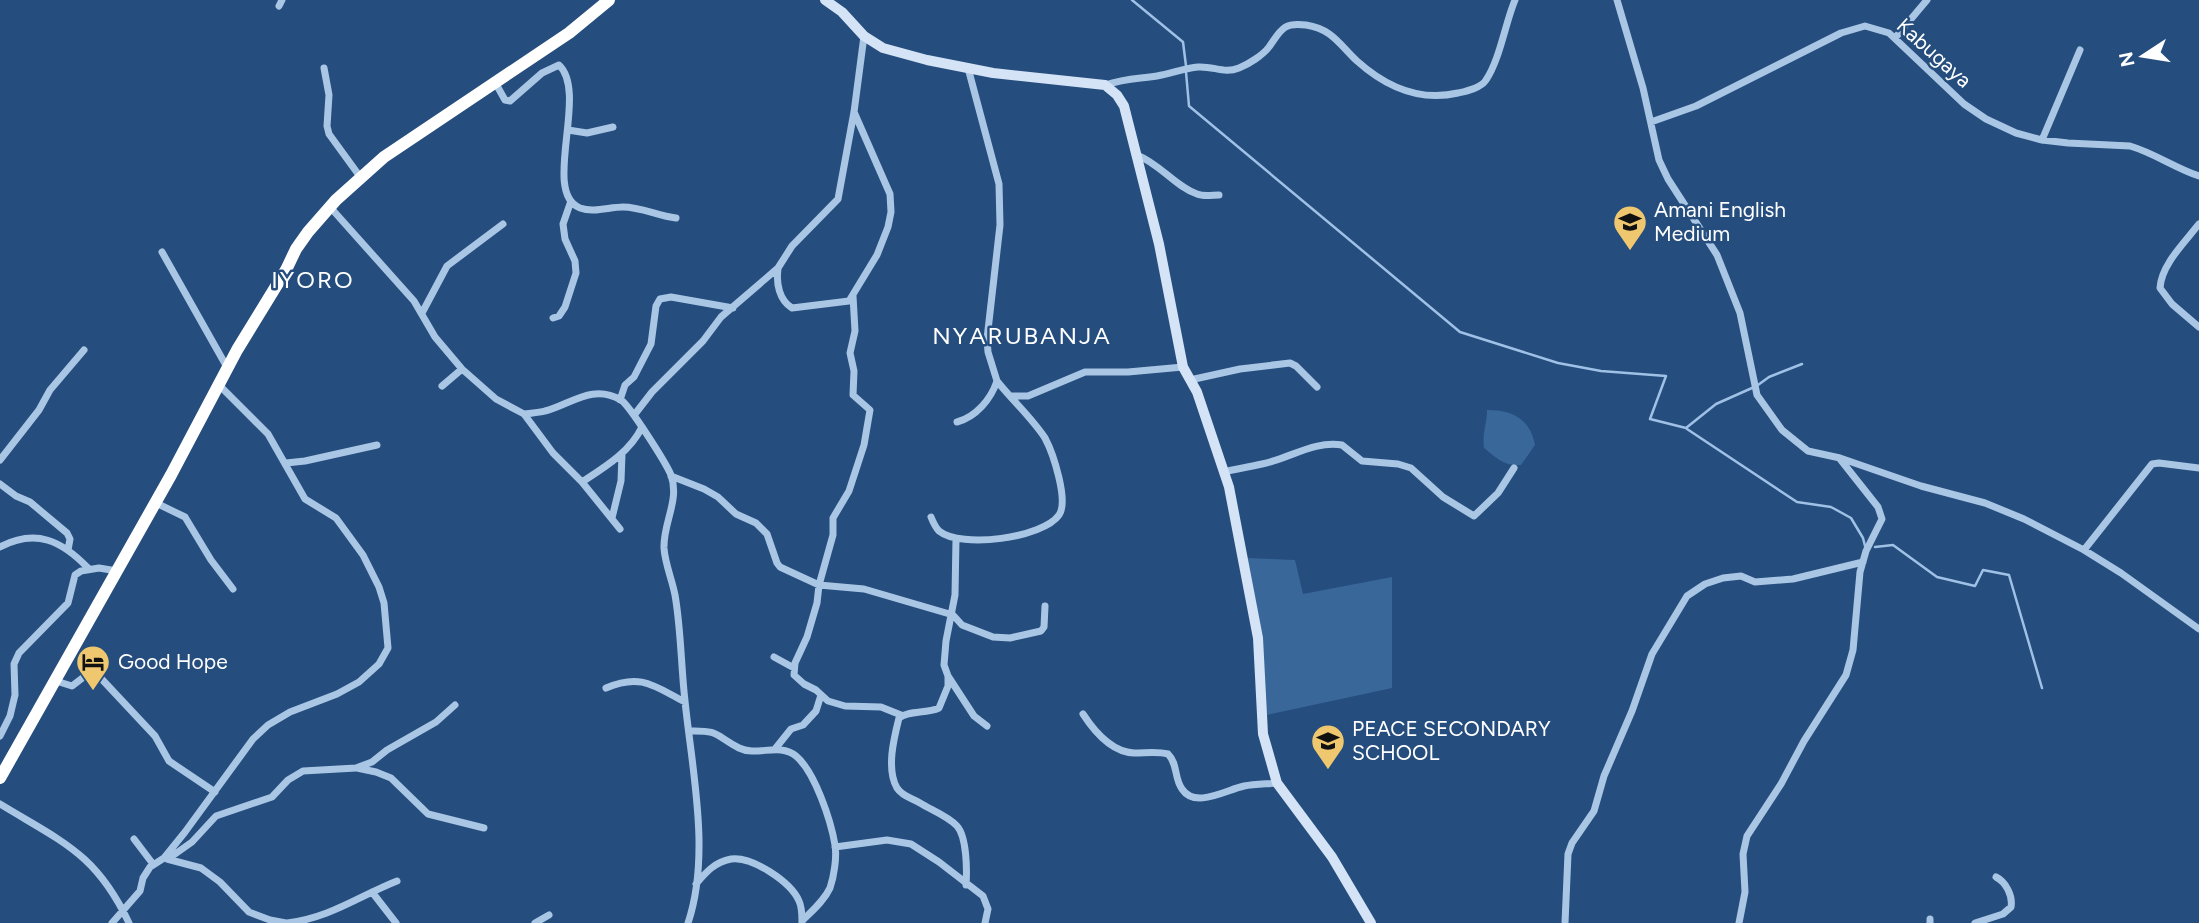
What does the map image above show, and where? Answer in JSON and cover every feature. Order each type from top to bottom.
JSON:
[{"type":"highway","points":[[2,772],[118,571],[296,249],[330,207],[384,157],[496,84],[569,33],[609,0]]},
{"type":"street","points":[[825,0],[842,12],[864,36],[883,48],[993,73],[1105,85],[1132,77],[1157,76],[1195,67],[1233,71],[1267,49],[1285,26],[1308,26],[1330,33],[1356,60],[1391,87],[1434,96],[1462,92],[1482,84],[1487,79],[1515,0]]},
{"type":"street","points":[[1617,0],[1659,160],[1668,179],[1717,255],[1740,313],[1757,395],[1782,430],[1808,451],[1840,458],[1921,486],[1947,491],[2024,519],[2084,550],[2199,629]]},
{"type":"street","points":[[1895,38],[1927,0]]},
{"type":"street","name":"Kabugaya","points":[[1651,122],[1696,106],[1841,33],[1865,26],[1889,33],[1941,84],[1978,114],[2015,132],[2042,140],[2130,146],[2184,172],[2199,176]]},
{"type":"street","points":[[635,414],[652,392],[703,341],[714,324],[778,268],[792,246],[838,199],[864,36]]},
{"type":"street","points":[[2042,140],[2080,50]]},
{"type":"street","points":[[496,84],[505,100],[510,101],[542,73],[559,65],[566,73],[568,130],[564,171],[566,192],[571,201],[579,208],[591,210],[635,207],[676,218]]},
{"type":"street","points":[[324,68],[329,95],[329,134],[361,178]]},
{"type":"street","points":[[931,517],[940,531],[956,539],[973,541],[1043,529],[1060,514],[1063,504],[1054,459],[1045,439],[997,381],[988,352],[987,339],[1000,225],[999,184],[968,68]]},
{"type":"street","points":[[1105,85],[1117,95],[1124,106],[1159,244],[1183,367],[1197,392],[1234,509],[1258,638],[1263,734],[1277,782],[1332,857],[1371,923]]},
{"type":"street","points":[[778,268],[778,286],[787,305],[792,309],[844,303],[853,296],[883,242],[891,212],[890,194],[854,112]]},
{"type":"street","points":[[568,130],[587,133],[613,127]]},
{"type":"street","points":[[1137,155],[1157,165],[1196,194],[1219,195]]},
{"type":"street","points":[[553,318],[559,316],[565,307],[576,273],[575,261],[565,239],[563,224],[571,201]]},
{"type":"street","points":[[330,207],[422,313],[435,337],[462,369],[496,398],[524,414],[559,461],[582,482],[621,529]]},
{"type":"street","points":[[422,313],[447,266],[503,224]]},
{"type":"street","points":[[2199,224],[2165,269],[2160,280],[2160,288],[2172,304],[2199,327]]},
{"type":"street","points":[[162,252],[228,369]]},
{"type":"street","points":[[853,296],[855,331],[850,353],[854,371],[853,395],[870,413],[864,445],[849,491],[833,518],[833,535],[819,585],[817,603],[794,668],[796,678],[835,704],[881,707],[901,715],[921,714],[939,708],[948,686],[944,653],[953,615],[957,580],[956,539]]},
{"type":"street","points":[[620,400],[625,385],[634,377],[651,344],[656,306],[660,299],[671,297],[733,308]]},
{"type":"street","points":[[0,460],[39,410],[50,390],[84,350]]},
{"type":"street","points":[[1191,380],[1240,369],[1290,363],[1317,387]]},
{"type":"street","points":[[1010,395],[1028,396],[1085,372],[1128,373],[1183,367]]},
{"type":"street","points":[[442,386],[462,369]]},
{"type":"street","points":[[957,422],[966,420],[983,406],[997,381]]},
{"type":"street","points":[[166,859],[253,739],[268,725],[290,712],[337,694],[359,682],[379,664],[388,649],[384,603],[371,569],[348,533],[336,518],[304,499],[268,434],[219,385]]},
{"type":"street","points":[[524,414],[545,411],[581,396],[609,396],[620,400],[635,414],[671,476],[673,508],[664,544],[675,595],[695,774],[698,840],[696,884],[688,923]]},
{"type":"street","points":[[582,482],[622,454],[642,427]]},
{"type":"street","points":[[1223,472],[1263,464],[1305,450],[1342,444],[1362,461],[1398,464],[1411,468],[1443,497],[1474,516],[1498,493],[1514,468]]},
{"type":"street","points":[[286,463],[377,445]]},
{"type":"street","points":[[612,518],[621,481],[622,454]]},
{"type":"street","points":[[1739,923],[1745,892],[1743,854],[1747,836],[1846,675],[1853,650],[1863,562],[1881,522],[1881,511],[1840,458]]},
{"type":"street","points":[[2084,550],[2152,464],[2199,468]]},
{"type":"street","points":[[671,476],[704,489],[718,497],[736,514],[756,523],[767,534],[780,566],[819,585],[864,589],[953,615],[962,625],[993,637],[1010,638],[1041,631],[1044,626],[1045,606]]},
{"type":"street","points":[[0,484],[30,502],[67,533],[70,539],[68,550]]},
{"type":"street","points":[[156,503],[185,517],[211,560],[233,589]]},
{"type":"street","points":[[0,547],[17,540],[46,538],[68,550],[88,568]]},
{"type":"street","points":[[1565,923],[1568,854],[1572,843],[1594,811],[1604,776],[1632,711],[1652,653],[1687,596],[1705,584],[1723,578],[1741,576],[1755,582],[1793,579],[1863,562]]},
{"type":"street","points":[[0,736],[10,716],[15,695],[14,664],[19,653],[63,610],[73,591],[75,575],[88,568],[118,571]]},
{"type":"street","points":[[774,657],[794,668]]},
{"type":"street","points":[[56,681],[72,686],[89,673],[96,673],[155,736],[169,761],[215,792]]},
{"type":"street","points":[[947,676],[974,716],[986,726]]},
{"type":"street","points":[[606,688],[626,681],[640,680],[685,702]]},
{"type":"street","points":[[775,749],[791,729],[803,725],[816,711],[821,695]]},
{"type":"street","points":[[112,923],[140,891],[143,878],[153,864],[192,842],[216,816],[272,797],[295,774],[356,768],[372,762],[387,750],[436,722],[455,705]]},
{"type":"street","points":[[1083,714],[1094,732],[1126,752],[1168,754],[1175,765],[1180,787],[1191,797],[1204,798],[1244,786],[1277,782]]},
{"type":"street","points":[[901,715],[892,754],[896,786],[905,796],[947,819],[960,830],[967,872],[966,885]]},
{"type":"street","points":[[689,731],[718,733],[739,748],[751,752],[775,749],[796,755],[808,771],[822,803],[835,847],[829,890],[802,922]]},
{"type":"street","points":[[356,768],[385,775],[407,792],[428,814],[484,828]]},
{"type":"street","points":[[0,804],[75,849],[103,877],[129,923]]},
{"type":"street","points":[[134,839],[153,864]]},
{"type":"street","points":[[835,847],[863,841],[887,840],[911,844],[983,896],[988,909],[985,923]]},
{"type":"street","points":[[166,859],[201,867],[249,912],[287,923],[337,910],[397,881]]},
{"type":"street","points":[[696,884],[706,871],[715,865],[735,859],[746,860],[774,874],[788,886],[798,898],[802,922]]},
{"type":"street","points":[[1975,923],[2003,914],[2011,907],[2012,899],[2005,884],[1996,877]]},
{"type":"street","points":[[372,892],[396,923]]},
{"type":"street","points":[[535,923],[549,915]]},
{"type":"shaded area","points":[[1487,410],[1512,414],[1529,429],[1535,445],[1521,465],[1505,463],[1484,448]]},
{"type":"shaded area","points":[[1247,558],[1295,560],[1303,594],[1392,577],[1392,688],[1267,715]]},
{"type":"waterway","points":[[1132,0],[1183,42],[1186,66]]},
{"type":"waterway","points":[[1186,72],[1189,106],[1460,332],[1558,363],[1601,371],[1666,376],[1650,419],[1686,428],[1716,404],[1752,388]]},
{"type":"waterway","points":[[1758,385],[1769,377],[1802,364]]},
{"type":"waterway","points":[[1687,429],[1797,502],[1831,507],[1851,518],[1865,546]]},
{"type":"waterway","points":[[1875,547],[1893,545],[1937,577],[1975,586],[1983,570],[2009,575],[2042,688]]},
{"type":"place","name":"Amani English Medium","points":[[1630,252]]},
{"type":"place","name":"Good Hope","points":[[93,692]]},
{"type":"place","name":"PEACE SECONDARY SCHOOL","points":[[1328,771]]},
{"type":"district","name":"IYORO","points":[[313,280]]},
{"type":"district","name":"NYARUBANJA","points":[[1022,336]]}]
